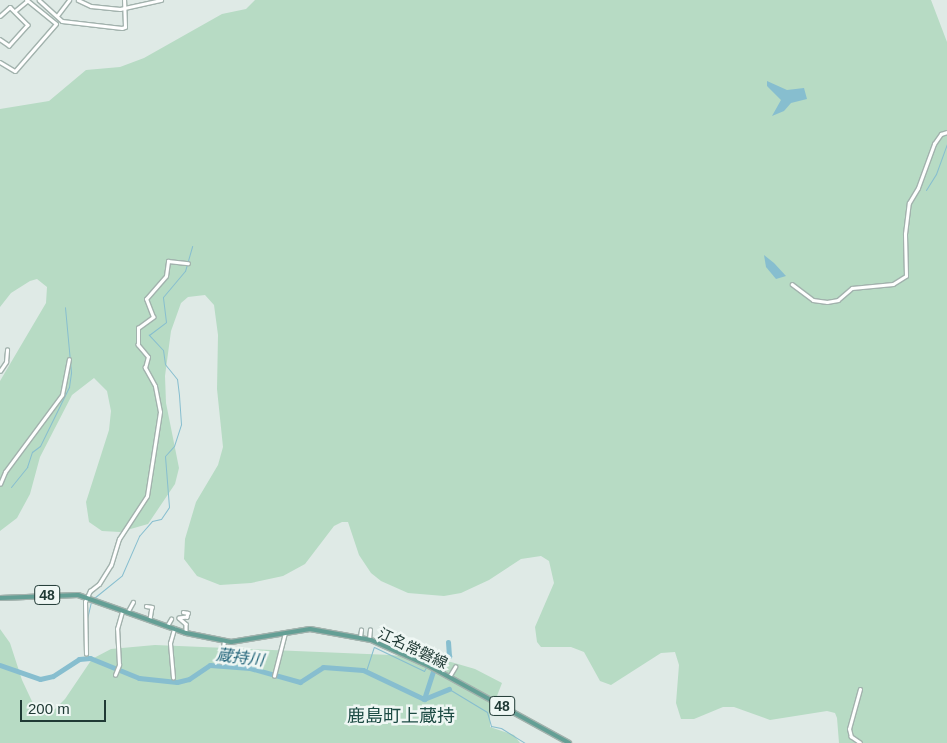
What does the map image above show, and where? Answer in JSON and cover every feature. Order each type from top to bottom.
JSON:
[{"type":"main road","name":"江名常磐線","points":[[0,598],[68,594],[88,597],[186,633],[224,641],[246,642],[285,632],[310,629],[369,639],[435,669],[569,743]]},
{"type":"street","points":[[0,62],[11,72],[15,71],[56,24],[26,0],[15,11]]},
{"type":"street","points":[[57,16],[69,0]]},
{"type":"street","points":[[78,0],[91,6],[124,9],[161,0]]},
{"type":"street","points":[[42,1],[62,21],[125,28],[124,0]]},
{"type":"street","points":[[0,16],[8,7],[26,20],[28,26],[9,46],[0,40]]},
{"type":"street","points":[[792,284],[813,300],[827,302],[838,300],[852,288],[893,284],[906,276],[905,234],[909,203],[918,188],[934,144],[940,134],[947,132]]},
{"type":"street","points":[[86,654],[84,610],[88,597],[111,565],[118,539],[147,496],[160,412],[155,386],[144,368],[148,356],[137,339],[139,326],[152,317],[146,299],[166,276],[168,261],[188,263]]},
{"type":"street","points":[[0,371],[6,362],[8,350]]},
{"type":"street","points":[[0,484],[5,472],[62,395],[69,360]]},
{"type":"street","points":[[128,611],[133,602]]},
{"type":"street","points":[[146,606],[152,607],[150,620]]},
{"type":"street","points":[[115,675],[119,665],[117,629],[122,609]]},
{"type":"street","points":[[183,612],[188,613],[187,617],[179,618],[187,625],[186,633]]},
{"type":"street","points":[[167,626],[171,619]]},
{"type":"street","points":[[173,678],[170,643],[174,629]]},
{"type":"street","points":[[360,637],[361,630]]},
{"type":"street","points":[[369,639],[370,630]]},
{"type":"street","points":[[274,676],[285,632]]},
{"type":"street","points":[[221,662],[224,641]]},
{"type":"street","points":[[426,665],[437,663],[443,674]]},
{"type":"street","points":[[449,677],[455,667]]},
{"type":"street","points":[[860,689],[849,729],[851,736],[860,743]]},
{"type":"green space","points":[[255,0],[931,0],[947,42],[947,743],[839,743],[837,718],[835,713],[827,711],[770,720],[734,707],[723,707],[694,719],[681,719],[676,703],[679,665],[675,652],[661,653],[611,685],[600,681],[584,652],[571,647],[541,647],[537,642],[535,627],[554,583],[549,561],[541,556],[521,559],[489,580],[461,593],[444,596],[408,593],[381,581],[371,573],[359,555],[348,522],[342,522],[334,526],[305,564],[283,576],[251,583],[220,585],[197,576],[184,559],[185,539],[196,502],[218,465],[223,447],[217,389],[218,335],[214,305],[205,295],[188,297],[181,303],[171,331],[165,376],[166,403],[179,468],[175,484],[148,524],[120,532],[102,531],[89,522],[86,502],[109,430],[111,411],[107,391],[94,378],[72,395],[40,457],[30,494],[17,518],[0,531],[0,381],[46,303],[47,287],[37,279],[30,281],[11,293],[0,307],[0,109],[49,101],[86,70],[120,67],[144,58],[222,14],[246,9]]},
{"type":"green space","points":[[0,629],[10,643],[22,680],[37,712],[46,713],[55,709],[65,699],[92,659],[111,649],[155,645],[391,655],[451,662],[475,669],[502,683],[490,714],[490,727],[514,735],[520,743],[0,743]]},
{"type":"water","points":[[767,81],[787,90],[804,88],[807,99],[791,103],[784,111],[772,116],[781,100],[767,86]]},
{"type":"water","points":[[764,255],[786,276],[776,279],[766,267]]},
{"type":"waterway","points":[[926,190],[936,174],[947,144]]},
{"type":"waterway","points":[[94,598],[122,575],[139,536],[152,521],[161,519],[169,507],[165,456],[174,446],[181,424],[179,395],[177,379],[165,364],[163,350],[149,335],[166,322],[163,297],[185,271],[192,246]]},
{"type":"waterway","points":[[11,487],[27,467],[32,452],[40,446],[69,387],[71,372],[65,307]]},
{"type":"waterway","points":[[88,659],[87,619],[91,601]]},
{"type":"waterway","points":[[424,699],[435,665],[449,656],[448,642]]},
{"type":"waterway","points":[[366,671],[374,647],[424,671],[428,663],[439,661]]},
{"type":"waterway","name":"蔵持川","points":[[0,665],[40,679],[53,676],[79,659],[90,658],[139,678],[177,682],[189,679],[210,665],[250,668],[300,682],[323,667],[363,670],[424,699],[449,689]]},
{"type":"waterway","points":[[449,689],[487,712],[491,726],[501,728],[525,743]]},
{"type":"district","name":"鹿島町上蔵持","points":[[401,716]]}]
